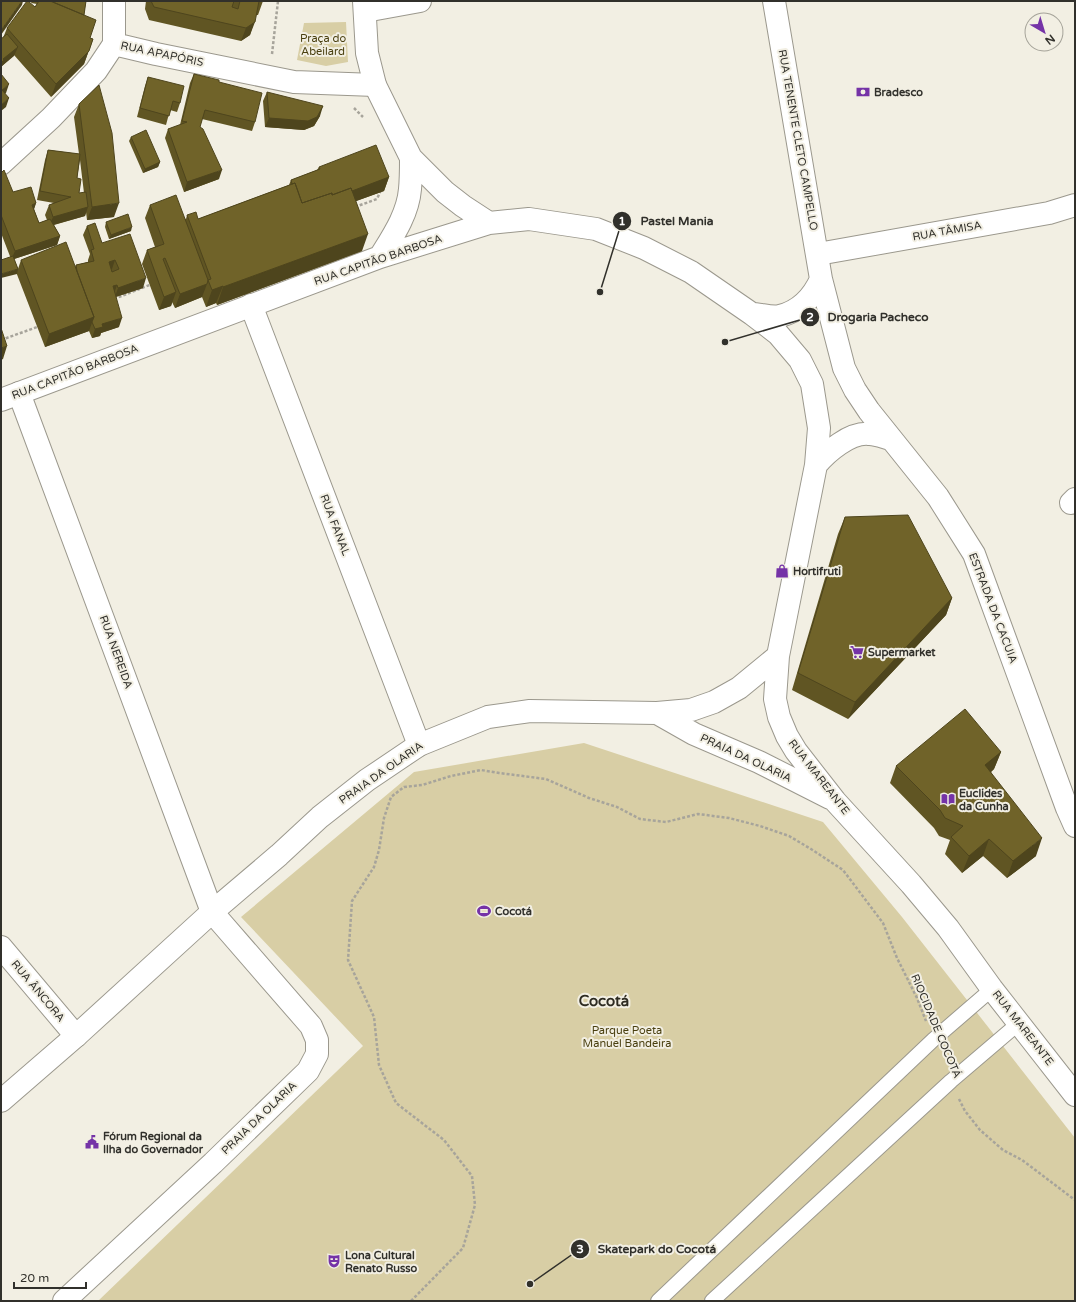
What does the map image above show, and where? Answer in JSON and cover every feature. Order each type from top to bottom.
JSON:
[{"type":"street","points":[[114,1],[114,44]]},
{"type":"street","points":[[420,1],[364,6],[367,53],[375,85],[411,158],[445,192],[489,223]]},
{"type":"street","name":"RUA TENENTE CLETO CAMPELLO","points":[[774,1],[818,254],[821,279]]},
{"type":"street","name":"RUA APAPÓRIS","points":[[1,164],[51,118],[96,71],[114,44],[294,82],[375,85]]},
{"type":"street","points":[[380,257],[396,232],[405,211],[410,190],[411,158]]},
{"type":"street","name":"RUA TÂMISA","points":[[818,254],[1049,213],[1075,206]]},
{"type":"street","name":"RUA CAPITÃO BARBOSA","points":[[10,396],[380,257],[489,223],[529,219],[596,230],[644,248],[691,272],[752,314]]},
{"type":"street","points":[[752,314],[779,316],[797,309],[810,298],[821,279]]},
{"type":"street","name":"ESTRADA DA CACUIA","points":[[821,279],[844,368],[855,390],[890,439],[938,497],[974,554],[1067,808],[1075,826]]},
{"type":"street","name":"RUA FANAL","points":[[251,305],[418,745]]},
{"type":"street","name":"RUA MAREANTE","points":[[752,314],[778,334],[800,360],[812,384],[819,428],[816,465],[778,656],[775,699],[779,717],[787,736],[796,751],[835,801],[911,884],[948,928],[992,989],[1075,1095]]},
{"type":"street","name":"RUA NEREIDA","points":[[10,396],[212,912]]},
{"type":"street","points":[[816,465],[824,455],[834,447],[856,436],[868,433],[890,439]]},
{"type":"street","name":"PRAIA DA OLARIA","points":[[1,1101],[76,1036],[212,912],[279,855],[320,817],[367,780],[418,745],[488,717],[530,711],[657,713],[691,710],[714,702],[739,688],[778,656]]},
{"type":"street","name":"PRAIA DA OLARIA","points":[[657,713],[694,734],[759,762],[835,801]]},
{"type":"street","name":"PRAIA DA OLARIA","points":[[64,1301],[214,1163],[308,1072],[316,1054],[317,1040],[311,1026],[212,912]]},
{"type":"street","name":"RUA ÂNCORA","points":[[1,947],[76,1036]]},
{"type":"lane","points":[[658,1301],[933,1040],[992,989]]},
{"type":"lane","points":[[712,1301],[951,1081],[1019,1023]]},
{"type":"path","points":[[271,61],[278,1]]},
{"type":"path","points":[[350,106],[367,120]]},
{"type":"path","points":[[354,207],[376,199],[382,187]]},
{"type":"path","points":[[111,300],[155,284]]},
{"type":"path","points":[[1,340],[45,324]]},
{"type":"path","name":"RIOCIDADE COCOTÁ","points":[[411,1301],[463,1248],[474,1205],[472,1176],[444,1140],[396,1104],[379,1065],[374,1018],[348,960],[352,901],[374,867],[379,850],[384,818],[391,797],[404,787],[422,785],[451,776],[481,770],[546,779],[589,798],[616,807],[640,819],[666,822],[698,814],[729,818],[760,826],[789,836],[843,870],[883,923],[897,958],[917,998],[933,1040]]},
{"type":"path","name":"RIOCIDADE COCOTÁ","points":[[951,1081],[965,1111],[980,1130],[1003,1150],[1022,1160],[1075,1200]]},
{"type":"green space","name":"Praça do Abeilard","points":[[346,22],[348,62],[326,66],[297,60],[304,23]]},
{"type":"green space","name":"Parque Poeta Manuel Bandeira","points":[[584,743],[823,822],[902,917],[1075,1138],[1075,1301],[98,1301],[363,1046],[241,917],[414,772]]},
{"type":"building","points":[[1,1],[22,1],[2,29],[1,27]]},
{"type":"building","points":[[27,1],[35,7],[39,1],[50,1],[96,20],[90,38],[93,39],[89,51],[56,84],[7,28]]},
{"type":"building","points":[[86,1],[84,15],[53,2]]},
{"type":"building","points":[[151,1],[234,1],[232,7],[238,9],[240,1],[259,1],[255,22],[246,28],[154,7]]},
{"type":"building","points":[[7,34],[18,47],[3,59],[4,60],[1,63],[1,39]]},
{"type":"building","points":[[1,74],[9,84],[2,90],[9,98],[1,105]]},
{"type":"building","points":[[194,74],[262,93],[255,122],[205,110],[200,127],[203,129],[222,170],[187,182],[168,129],[187,122],[182,121]]},
{"type":"building","points":[[148,77],[184,86],[180,103],[173,101],[169,116],[140,108]]},
{"type":"building","points":[[99,85],[112,133],[119,203],[92,207],[79,104]]},
{"type":"building","points":[[267,92],[323,106],[317,117],[308,121],[269,118]]},
{"type":"building","points":[[146,130],[160,162],[145,169],[131,137]]},
{"type":"building","points":[[376,145],[389,177],[352,191],[351,188],[302,203],[295,183],[292,184],[291,180],[320,169],[319,167]]},
{"type":"building","points":[[48,150],[80,154],[77,178],[81,179],[79,193],[86,192],[88,207],[53,217],[49,205],[71,197],[40,191]]},
{"type":"building","points":[[4,170],[13,192],[31,187],[36,203],[32,205],[39,223],[50,219],[60,236],[15,251],[1,215],[1,173]]},
{"type":"building","points":[[295,183],[302,203],[351,188],[368,234],[212,290],[208,280],[211,279],[187,215],[196,212],[198,219]]},
{"type":"building","points":[[176,195],[208,280],[207,284],[180,294],[165,258],[163,259],[176,292],[164,297],[147,250],[164,244],[150,205]]},
{"type":"building","points":[[128,214],[132,227],[111,235],[106,222]]},
{"type":"building","points":[[95,223],[102,243],[130,234],[146,278],[118,288],[117,285],[113,286],[122,318],[102,324],[103,327],[95,329],[92,322],[94,317],[76,265],[94,261],[91,250],[94,249],[87,226]],"holes":[[[115,260],[119,269],[112,272],[109,262]]]},
{"type":"building","points":[[66,242],[94,317],[49,334],[21,260]]},
{"type":"building","points":[[13,256],[18,269],[1,274],[1,260]]},
{"type":"building","points":[[1,328],[7,346],[1,348]]},
{"type":"building","name":"Supermarket","points":[[908,515],[952,598],[855,702],[798,673],[845,517]]},
{"type":"building","name":"Euclides da Cunha","points":[[965,709],[1001,752],[985,765],[1042,838],[1013,861],[989,839],[969,856],[951,837],[963,826],[945,818],[940,810],[896,766]]},
{"type":"place","name":"Bradesco","points":[[863,92]]},
{"type":"place","name":"Pastel Mania","points":[[600,292]]},
{"type":"place","name":"Drogaria Pacheco","points":[[725,342]]},
{"type":"place","name":"Hortifruti","points":[[782,571]]},
{"type":"place","name":"Supermarket","points":[[857,652]]},
{"type":"place","name":"Euclides da Cunha","points":[[948,799]]},
{"type":"place","name":"Cocotá","points":[[484,911]]},
{"type":"place","name":"Fórum Regional da Ilha do Governador","points":[[92,1142]]},
{"type":"place","name":"Lona Cultural Renato Russo","points":[[334,1261]]},
{"type":"place","name":"Skatepark do Cocotá","points":[[530,1284]]},
{"type":"district","name":"Cocotá","points":[[604,1001]]}]
